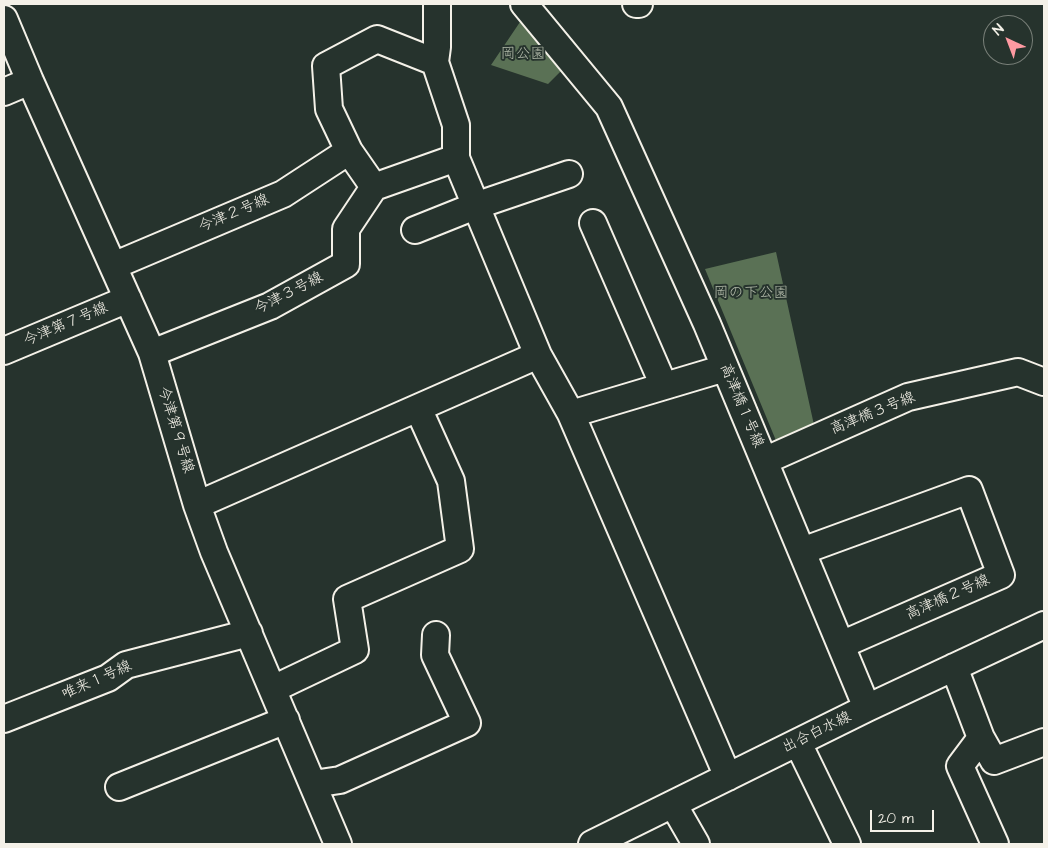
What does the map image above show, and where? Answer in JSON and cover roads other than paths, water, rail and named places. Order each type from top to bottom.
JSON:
[{"type":"street","points":[[437,4],[435,62],[456,125],[456,158],[538,355],[572,414],[728,777]]},
{"type":"street","name":"高津橋１号線","points":[[524,4],[609,107],[726,368],[867,708]]},
{"type":"street","name":"今津第９号線","points":[[4,18],[30,81],[152,353],[197,505],[214,552],[338,844]]},
{"type":"street","points":[[435,62],[377,39],[326,66],[329,109],[349,151],[374,187],[456,158]]},
{"type":"street","points":[[4,92],[30,81]]},
{"type":"street","name":"今津２号線","points":[[113,266],[283,194],[349,151]]},
{"type":"street","points":[[415,230],[475,206],[569,174]]},
{"type":"street","name":"今津３号線","points":[[152,353],[270,306],[346,264],[346,229],[374,187]]},
{"type":"street","points":[[593,223],[664,386]]},
{"type":"street","name":"今津第７号線","points":[[4,351],[128,299]]},
{"type":"street","points":[[197,505],[538,355]]},
{"type":"street","points":[[572,414],[726,368]]},
{"type":"street","name":"高津橋３号線","points":[[764,461],[908,397],[1018,372],[1044,382]]},
{"type":"street","points":[[273,689],[355,650],[347,599],[460,549],[451,481],[418,408]]},
{"type":"street","name":"高津橋２号線","points":[[802,551],[969,490],[1001,575],[841,645]]},
{"type":"street","name":"出合白水線","points":[[592,844],[867,708],[1044,625]]},
{"type":"street","name":"唯来１号線","points":[[4,719],[108,678],[126,666],[249,633]]},
{"type":"street","points":[[313,784],[340,780],[467,723],[435,655],[436,635]]},
{"type":"street","points":[[954,667],[980,738],[994,761],[1044,742]]},
{"type":"street","points":[[119,787],[286,720]]},
{"type":"street","points":[[980,738],[960,766],[995,844]]},
{"type":"street","points":[[798,743],[847,844]]},
{"type":"street","points":[[673,804],[696,844]]},
{"type":"park label","name":"岡公園","points":[[523,55]]},
{"type":"park label","name":"岡の下公園","points":[[751,294]]}]
